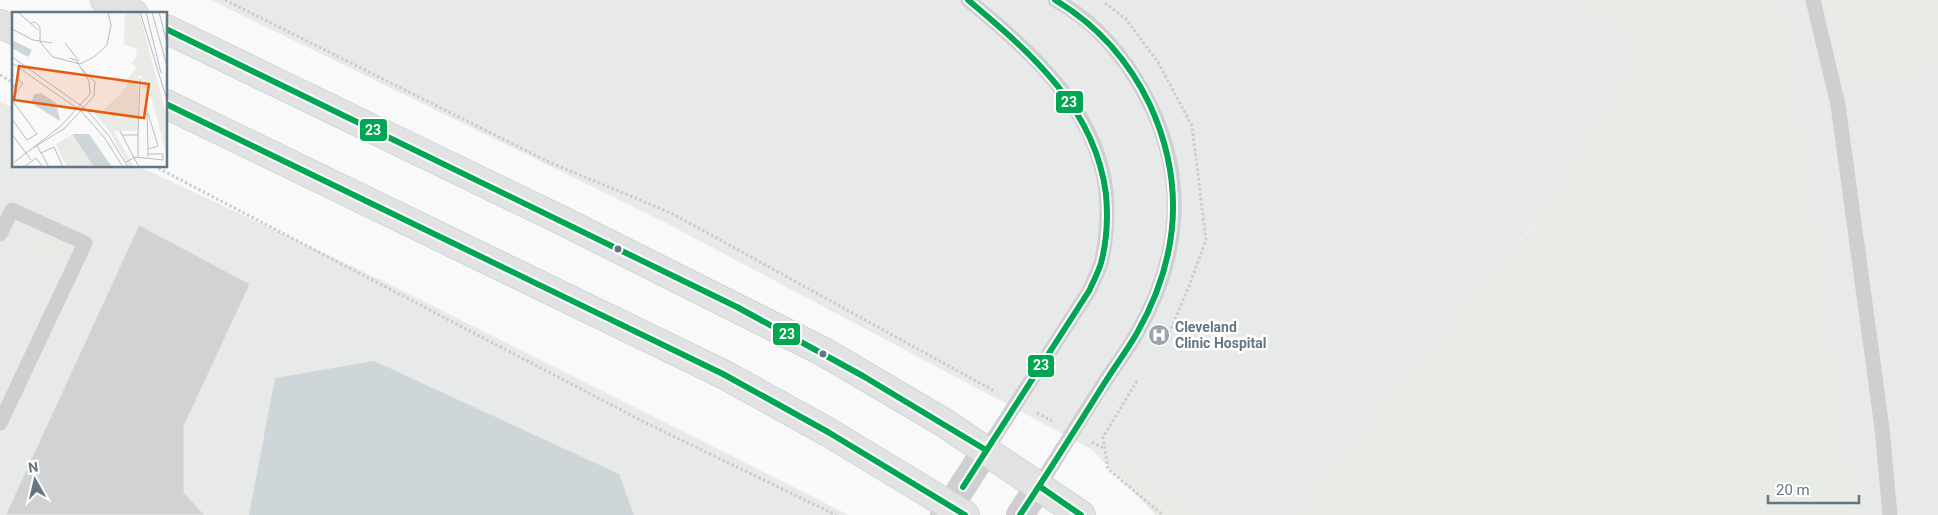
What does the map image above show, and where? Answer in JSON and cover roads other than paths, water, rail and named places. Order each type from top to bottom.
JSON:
[{"type":"main road","points":[[105,0],[130,12]]},
{"type":"main road","points":[[0,24],[12,29]]},
{"type":"main road","points":[[168,31],[737,307],[824,352],[943,422],[1081,515]]},
{"type":"main road","points":[[168,105],[723,374],[828,432],[953,512]]},
{"type":"street","points":[[953,512],[986,450]]},
{"type":"street","points":[[1020,515],[1039,486]]},
{"type":"lane","points":[[968,0],[1019,44],[1059,85],[1078,110],[1101,162],[1106,191],[1106,240],[1100,264],[1089,291],[986,450]]},
{"type":"lane","points":[[1039,486],[1138,333],[1155,297],[1168,261],[1173,237],[1174,207],[1172,177],[1166,143],[1155,113],[1141,86],[1104,37],[1085,20],[1055,0]]},
{"type":"lane","points":[[1814,0],[1838,105],[1882,428],[1890,515]]},
{"type":"lane","points":[[0,234],[12,210],[85,243],[0,423]]},
{"type":"place","name":"Cleveland Clinic Hospital","points":[[1159,335]]}]
